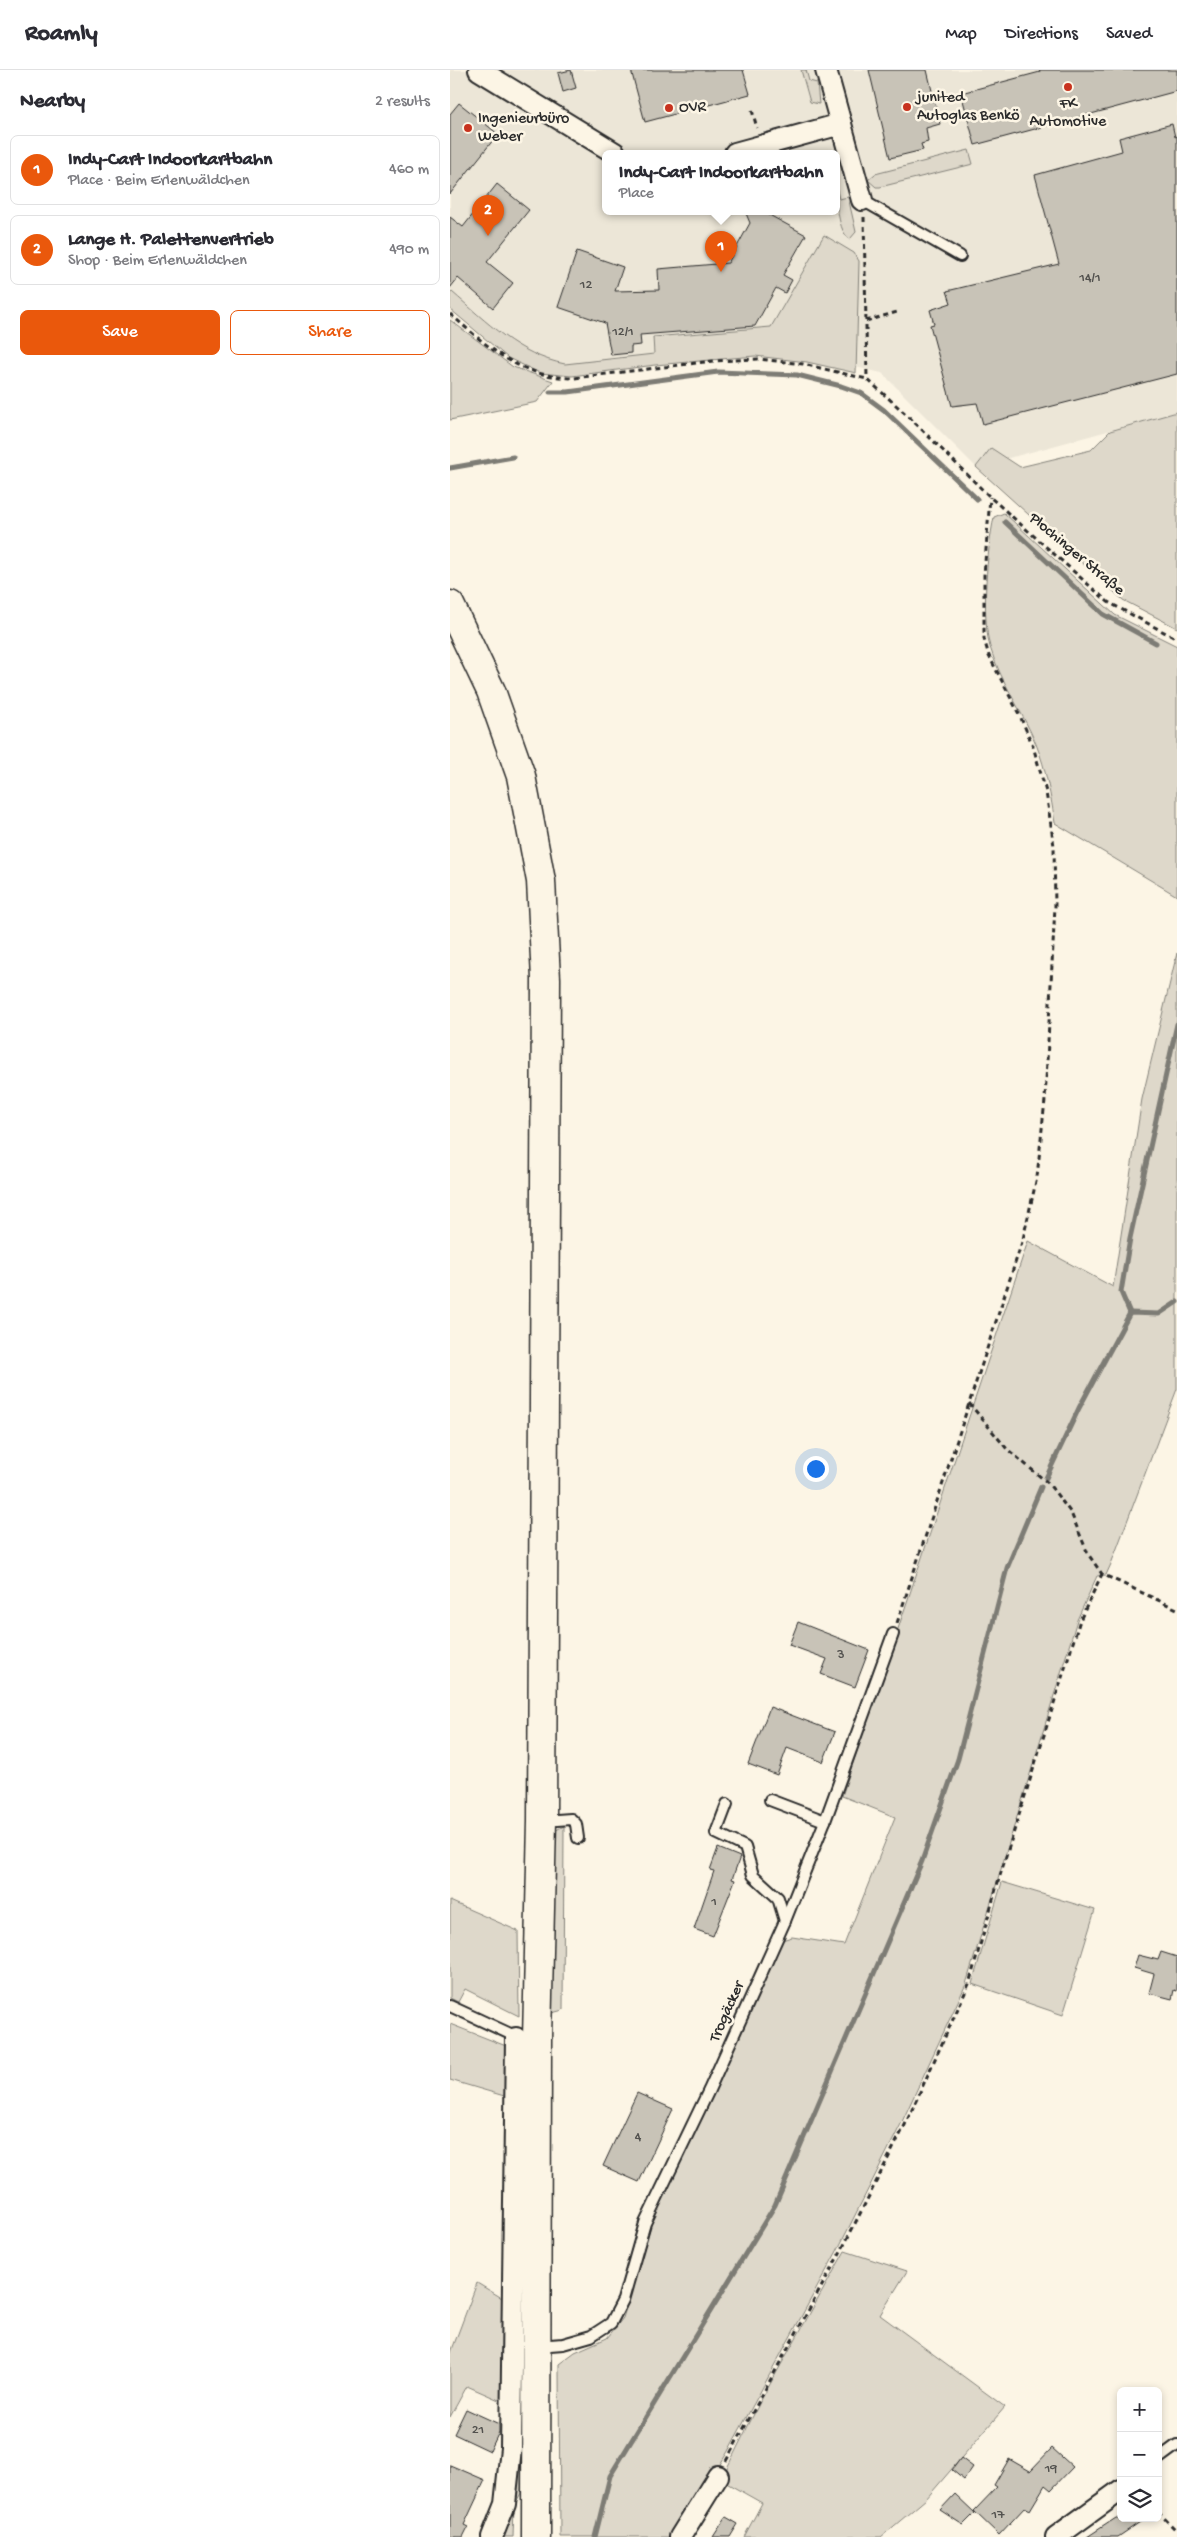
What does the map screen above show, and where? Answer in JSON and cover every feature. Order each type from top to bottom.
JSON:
[{"type":"main road","points":[[450,605],[491,691],[521,776],[541,881],[546,979],[542,1821],[526,2039],[536,2346],[536,2537]]},
{"type":"street","points":[[479,70],[610,150]]},
{"type":"street","points":[[826,70],[862,200]]},
{"type":"street","points":[[746,150],[841,124]]},
{"type":"street","points":[[492,2537],[506,2504],[511,2448],[526,2039]]},
{"type":"street","points":[[680,2537],[718,2476]]},
{"type":"street","points":[[1056,2537],[1117,2493]]},
{"type":"lane","points":[[862,200],[960,256]]},
{"type":"lane","name":"Trogäcker","points":[[536,2346],[562,2344],[591,2336],[611,2323],[623,2300],[646,2223],[710,2090],[785,1921],[807,1877],[825,1821],[893,1634]]},
{"type":"lane","points":[[770,1800],[825,1821]]},
{"type":"lane","points":[[727,1804],[716,1833],[745,1847],[753,1875],[778,1898],[785,1921]]},
{"type":"lane","points":[[542,1821],[571,1820],[576,1824],[578,1838]]},
{"type":"lane","points":[[450,2006],[476,2014],[526,2039]]},
{"type":"lane","points":[[1162,2456],[1177,2445]]},
{"type":"path","points":[[752,110],[755,120]]},
{"type":"path","points":[[450,314],[507,360],[540,374],[556,377],[574,378],[713,361],[758,359],[803,364],[867,379],[865,222],[862,200]]},
{"type":"path","points":[[866,320],[897,312]]},
{"type":"path","name":"Plochinger Straße","points":[[867,379],[907,415],[990,497],[1108,602],[1177,639]]},
{"type":"path","points":[[893,1634],[1023,1239],[1036,1185],[1045,1100],[1055,906],[1054,846],[1046,792],[1034,746],[989,656],[984,639],[984,575],[990,497]]},
{"type":"path","points":[[969,1403],[1007,1449],[1048,1482],[1071,1513],[1088,1554],[1102,1574],[1177,1609]]},
{"type":"path","points":[[718,2476],[757,2400],[841,2251],[905,2125],[970,1984],[998,1882],[1080,1620],[1102,1574]]},
{"type":"path","points":[[1162,2516],[1177,2531]]},
{"type":"shaded area","points":[[450,70],[1177,70],[1177,412],[976,467],[882,373],[788,352],[542,366],[450,304]]},
{"type":"shaded area","points":[[801,70],[806,70],[809,81],[817,83],[819,104],[810,102]]},
{"type":"shaded area","points":[[969,150],[973,164],[880,187],[876,187],[868,180],[875,174]]},
{"type":"shaded area","points":[[848,197],[856,232],[850,239],[846,236],[840,223],[840,199]]},
{"type":"shaded area","points":[[824,235],[854,253],[859,261],[856,373],[807,362],[755,356],[655,365],[572,376],[540,373],[508,358],[450,309],[450,293],[452,292],[491,326],[518,345],[548,360],[565,364],[654,354],[653,337],[771,327]]},
{"type":"shaded area","points":[[450,320],[513,367],[553,381],[537,402],[450,420]]},
{"type":"shaded area","points":[[1177,412],[1177,628],[1123,600],[976,467],[991,448],[1020,467],[1091,450],[1110,431]]},
{"type":"shaded area","points":[[1004,513],[1115,615],[1177,646],[1177,896],[1055,823],[1048,783],[1040,754],[1031,732],[994,660],[987,634],[985,601],[989,547],[994,517]]},
{"type":"shaded area","points":[[1177,953],[1177,1389],[1111,1564],[1106,1575],[1097,1576],[1077,1620],[966,1984],[900,2126],[837,2251],[727,2453],[675,2537],[560,2537],[559,2364],[575,2352],[607,2338],[623,2318],[652,2222],[782,1940],[792,1937],[844,1945],[895,1817],[842,1796],[1028,1241],[1113,1287],[1142,1099]]},
{"type":"shaded area","points":[[564,1826],[563,2010],[548,2014],[552,1832]]},
{"type":"shaded area","points":[[1002,1882],[1095,1910],[1063,2015],[972,1984]]},
{"type":"shaded area","points":[[450,1901],[518,1931],[519,2016],[465,1989],[458,2002],[450,1998]]},
{"type":"shaded area","points":[[450,2024],[506,2046],[511,2098],[450,2080]]},
{"type":"shaded area","points":[[845,2251],[907,2271],[880,2315],[1005,2407],[926,2499],[881,2537],[744,2537],[762,2503],[721,2480],[760,2402]]},
{"type":"shaded area","points":[[477,2283],[507,2301],[508,2404],[467,2386],[450,2417],[450,2355]]},
{"type":"shaded area","points":[[515,2451],[522,2451],[521,2493],[514,2506],[513,2537],[497,2537]]},
{"type":"building","points":[[571,70],[576,88],[563,92],[558,73]]},
{"type":"building","name":"OVR","points":[[631,70],[743,70],[750,94],[645,122]]},
{"type":"building","name":"junited Autoglas Benkö","points":[[869,70],[927,70],[940,124],[926,128],[928,142],[921,144],[923,150],[890,158]]},
{"type":"building","points":[[1039,70],[1177,70],[1177,91],[975,145],[961,93],[1040,72]]},
{"type":"building","points":[[459,103],[498,134],[450,194],[450,114]]},
{"type":"building","points":[[1172,124],[1175,137],[1177,136],[1177,374],[983,424],[977,403],[952,406],[930,325],[934,324],[930,310],[951,303],[947,291],[1059,264],[1035,175],[1122,151],[1119,138]]},
{"type":"building","points":[[497,184],[529,210],[487,262],[513,283],[493,308],[458,278],[450,288],[450,217],[463,227]]},
{"type":"building","points":[[747,215],[769,215],[806,235],[783,275],[792,280],[785,293],[776,288],[755,326],[640,335],[641,345],[631,346],[631,353],[611,355],[605,323],[558,307],[577,251],[623,267],[615,291],[659,290],[658,269],[728,263],[750,223]]},
{"type":"building","points":[[798,1622],[869,1650],[855,1687],[821,1674],[827,1659],[789,1645]]},
{"type":"building","points":[[770,1707],[835,1732],[823,1762],[787,1748],[777,1775],[748,1764]]},
{"type":"building","points":[[718,1848],[740,1857],[732,1879],[735,1880],[713,1936],[694,1929],[714,1871],[710,1870]]},
{"type":"building","points":[[1161,1952],[1177,1957],[1177,1991],[1174,1990],[1172,1999],[1149,1993],[1154,1974],[1134,1968],[1138,1955],[1158,1960]]},
{"type":"building","points":[[637,2093],[673,2109],[639,2182],[603,2166]]},
{"type":"building","points":[[466,2409],[499,2424],[499,2432],[490,2451],[454,2434]]},
{"type":"building","points":[[1052,2448],[1073,2467],[1051,2490],[1045,2485],[1030,2510],[1025,2507],[999,2535],[974,2511],[997,2487],[994,2485],[1009,2459],[1030,2471]]},
{"type":"building","points":[[961,2458],[973,2467],[964,2480],[952,2470]]},
{"type":"building","points":[[450,2465],[485,2480],[464,2525],[468,2527],[463,2537],[450,2537]]},
{"type":"building","points":[[955,2494],[975,2513],[963,2525],[940,2510]]},
{"type":"building","points":[[726,2517],[738,2524],[730,2537],[713,2537]]},
{"type":"building","points":[[1116,2518],[1117,2522],[1140,2522],[1118,2537],[1087,2537]]},
{"type":"waterway","points":[[550,392],[568,392],[718,372],[797,375],[841,386],[861,393],[884,410],[977,499]]},
{"type":"waterway","points":[[450,468],[513,457]]},
{"type":"waterway","points":[[1005,522],[1103,614],[1156,643]]},
{"type":"waterway","points":[[1130,1313],[1121,1292],[1130,1238],[1177,1024]]},
{"type":"waterway","points":[[1046,1478],[1079,1408],[1130,1313],[1159,1314],[1177,1302]]},
{"type":"waterway","points":[[595,2537],[610,2476],[775,2205],[922,1861],[958,1759],[1007,1568],[1041,1487]]},
{"type":"place","name":"FK Automotive","points":[[1068,87]]},
{"type":"place","name":"junited Autoglas Benkö","points":[[907,107]]},
{"type":"place","name":"OVR","points":[[669,108]]},
{"type":"place","name":"Ingenieurbüro Weber","points":[[468,128]]},
{"type":"place","name":"Lange H. Palettenvertrieb","points":[[488,236]]},
{"type":"place","name":"Indy-Cart Indoorkartbahn","points":[[721,272]]}]
